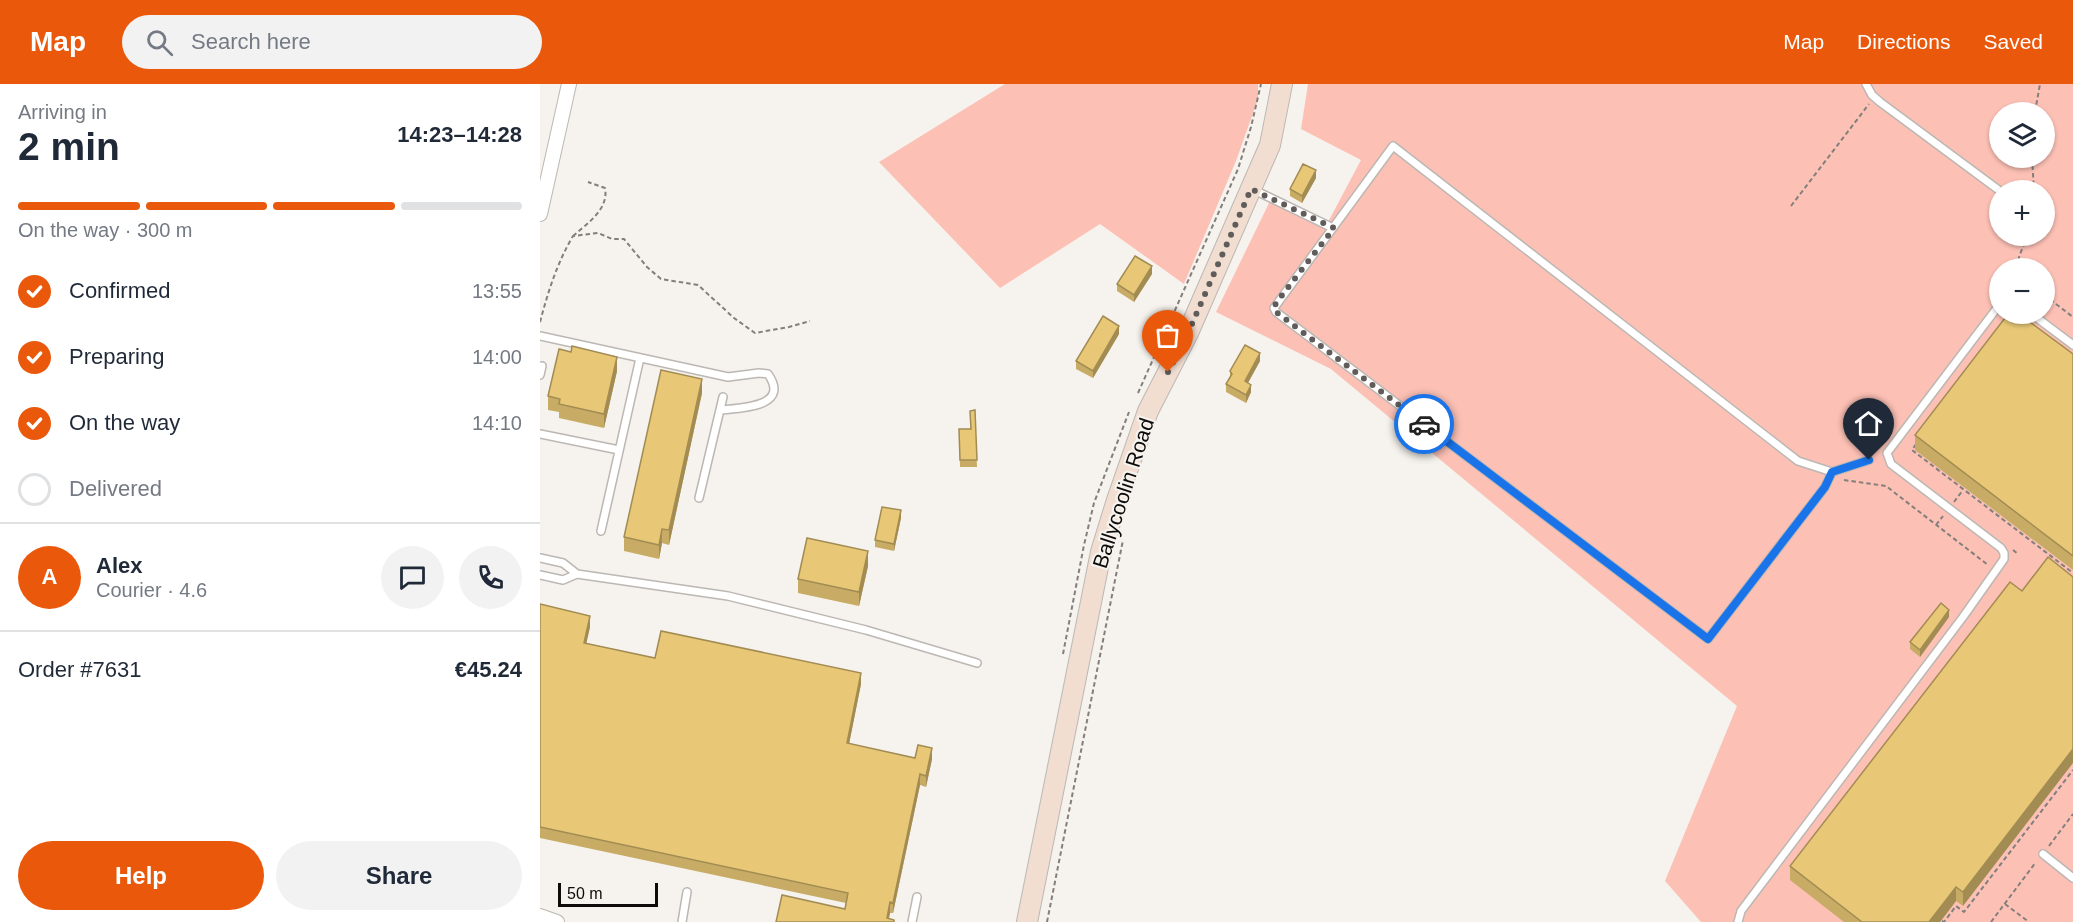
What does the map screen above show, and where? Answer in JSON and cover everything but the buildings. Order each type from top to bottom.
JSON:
[{"type":"street","points":[[540,214],[569,84]]},
{"type":"street","name":"Ballycoolin Road","points":[[1027,922],[1101,552],[1116,500],[1148,411],[1188,333],[1270,145],[1282,84]]},
{"type":"street","points":[[540,916],[557,922]]},
{"type":"lane","points":[[1866,84],[1874,97],[1989,183]]},
{"type":"lane","points":[[1832,472],[1825,487],[1708,639],[1276,312],[1274,308],[1393,146],[1798,461],[1832,472],[1869,460]]},
{"type":"lane","points":[[1251,189],[1334,228]]},
{"type":"lane","points":[[1738,922],[1741,911],[2004,559],[2001,549],[1891,464],[1886,457],[1989,319]]},
{"type":"lane","points":[[2045,324],[2073,345]]},
{"type":"lane","points":[[540,336],[728,377],[768,374],[773,382],[774,392],[770,399],[758,406],[721,410]]},
{"type":"lane","points":[[601,531],[640,358]]},
{"type":"lane","points":[[540,375],[542,366]]},
{"type":"lane","points":[[699,498],[723,397]]},
{"type":"lane","points":[[540,435],[619,450]]},
{"type":"lane","points":[[540,558],[563,563],[577,574],[728,596],[866,630],[977,663]]},
{"type":"lane","points":[[540,575],[563,580],[577,574]]},
{"type":"lane","points":[[2043,854],[2073,878]]},
{"type":"lane","points":[[682,922],[687,892]]},
{"type":"lane","points":[[912,922],[917,897]]},
{"type":"path","points":[[2037,102],[2040,84]]},
{"type":"path","points":[[1791,206],[1874,97]]},
{"type":"path","points":[[540,322],[562,255],[573,236],[603,206],[607,196],[605,188],[588,182]]},
{"type":"path","points":[[573,236],[598,233],[612,239],[624,239],[647,267],[661,279],[698,285],[754,333],[810,321]]},
{"type":"path","points":[[2055,303],[2073,317]]},
{"type":"path","points":[[1919,441],[1912,450],[2073,573]]},
{"type":"path","points":[[1832,472],[1845,480],[1886,486],[1996,571]]},
{"type":"path","points":[[1047,922],[1126,531]]},
{"type":"path","points":[[2010,548],[2018,554]]},
{"type":"path","points":[[1942,921],[1944,922],[1956,906],[1964,912],[2073,770]]},
{"type":"path","points":[[1991,922],[2073,815]]},
{"type":"path","points":[[2005,903],[2029,922]]},
{"type":"shaded area","points":[[1005,84],[1258,84],[1258,99],[1236,161],[1184,284],[1100,224],[1000,288],[879,162]]},
{"type":"shaded area","points":[[1308,84],[2073,84],[2073,922],[1701,922],[1665,881],[1737,706],[1331,369],[1216,312],[1270,201],[1327,224],[1361,160],[1301,129]]},
{"type":"way so far","points":[[1168,372],[1188,333],[1251,189],[1334,228],[1276,303],[1274,308],[1276,312],[1424,424]]},
{"type":"route","points":[[1424,424],[1708,639],[1825,487],[1832,472],[1869,460]]}]
